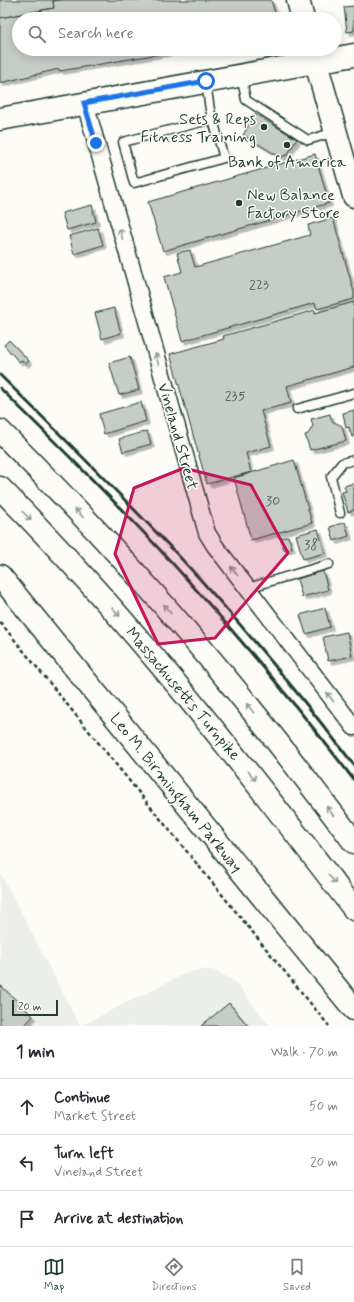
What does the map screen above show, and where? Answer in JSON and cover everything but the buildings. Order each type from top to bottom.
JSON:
[{"type":"main road","points":[[298,0],[301,12]]},
{"type":"main road","points":[[342,54],[354,54]]},
{"type":"main road","points":[[0,119],[241,75],[310,56]]},
{"type":"main road","points":[[314,56],[354,196]]},
{"type":"main road","points":[[0,431],[113,550],[188,633],[260,720],[354,842]]},
{"type":"main road","name":"Massachusetts Turnpike","points":[[0,488],[88,581],[163,666],[234,753],[354,909]]},
{"type":"main road","name":"Leo M. Birmingham Parkway","points":[[0,576],[354,1009]]},
{"type":"street","name":"Vineland Street","points":[[84,103],[202,518],[215,546],[354,728]]},
{"type":"lane","points":[[241,75],[246,100],[308,140],[336,132]]},
{"type":"lane","points":[[206,81],[212,119],[224,158],[134,183],[123,142],[212,119]]},
{"type":"lane","points":[[297,409],[354,393]]},
{"type":"lane","points":[[340,513],[331,477],[342,463],[354,460]]},
{"type":"lane","points":[[248,588],[329,564]]},
{"type":"path","name":"Leo M. Birmingham Parkway","points":[[0,622],[329,1026]]},
{"type":"highlighted area","points":[[184,468],[251,485],[288,553],[215,638],[158,644],[115,554],[134,488]]},
{"type":"shaded area","points":[[0,872],[5,882],[80,1026],[0,1026]]},
{"type":"shaded area","points":[[198,970],[213,970],[236,983],[270,1026],[80,1026],[184,974]]},
{"type":"railway","points":[[0,375],[67,441],[200,579],[268,657],[354,765]]},
{"type":"railway","points":[[0,388],[110,497],[221,617],[311,725],[354,780]]},
{"type":"place","name":"Sets & Reps Fitness Training","points":[[264,127]]},
{"type":"place","name":"Bank of America","points":[[287,145]]},
{"type":"place","name":"New Balance Factory Store","points":[[239,203]]},
{"type":"route","points":[[96,143],[84,103],[206,81]]}]
